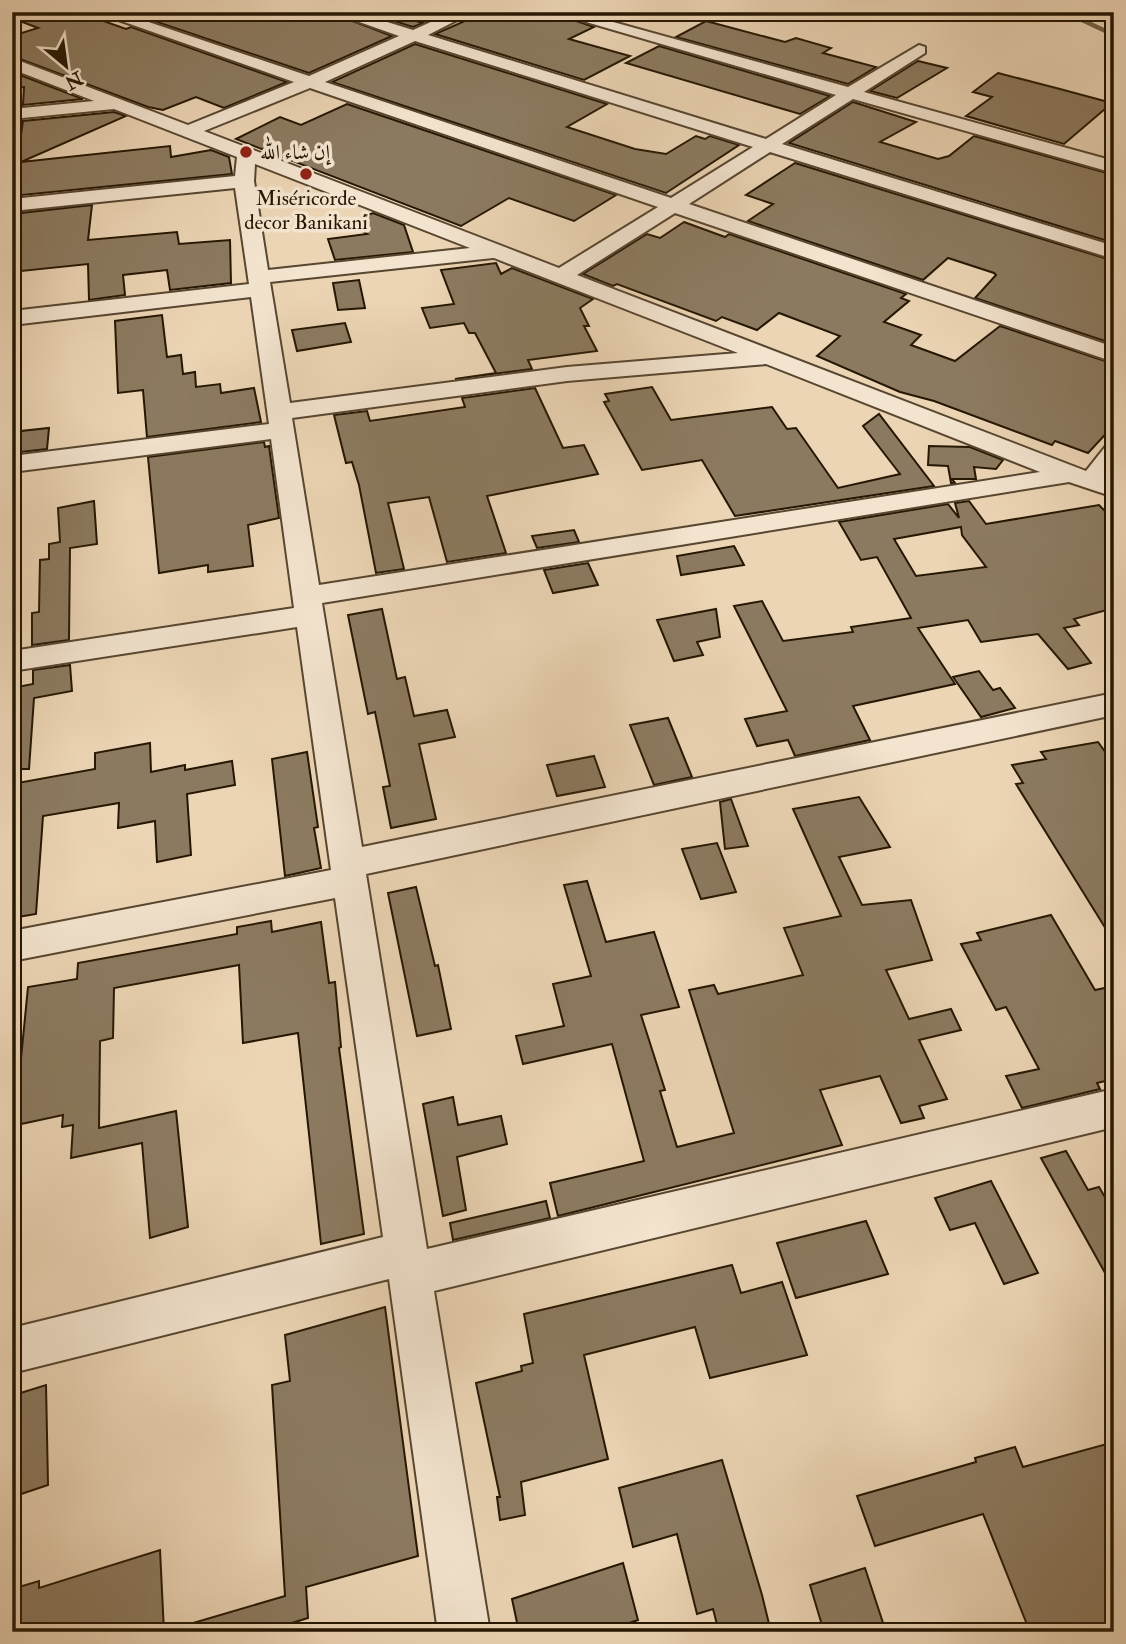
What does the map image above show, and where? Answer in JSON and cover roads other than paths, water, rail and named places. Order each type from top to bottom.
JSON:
[{"type":"street","points":[[103,12],[1114,355]]},
{"type":"street","points":[[338,12],[1114,253]]},
{"type":"street","points":[[190,131],[310,82],[466,12]]},
{"type":"street","points":[[559,12],[1114,167]]},
{"type":"street","points":[[563,275],[919,50]]},
{"type":"street","points":[[12,63],[190,131],[246,167],[563,275],[1092,481]]},
{"type":"street","points":[[12,114],[118,104]]},
{"type":"street","points":[[12,205],[246,167]]},
{"type":"street","points":[[246,167],[259,283],[464,1632]]},
{"type":"street","points":[[12,318],[496,251]]},
{"type":"street","points":[[12,464],[567,374],[773,357]]},
{"type":"street","points":[[12,661],[309,605],[1092,481],[1114,452]]},
{"type":"street","points":[[12,946],[1114,704]]},
{"type":"street","points":[[12,1351],[1114,1108]]},
{"type":"waterway","points":[[1065,12],[1114,35]]},
{"type":"place","name":"إن شاء الله","points":[[246,152]]},
{"type":"place","name":"Miséricorde decor Banikani","points":[[306,174]]}]
